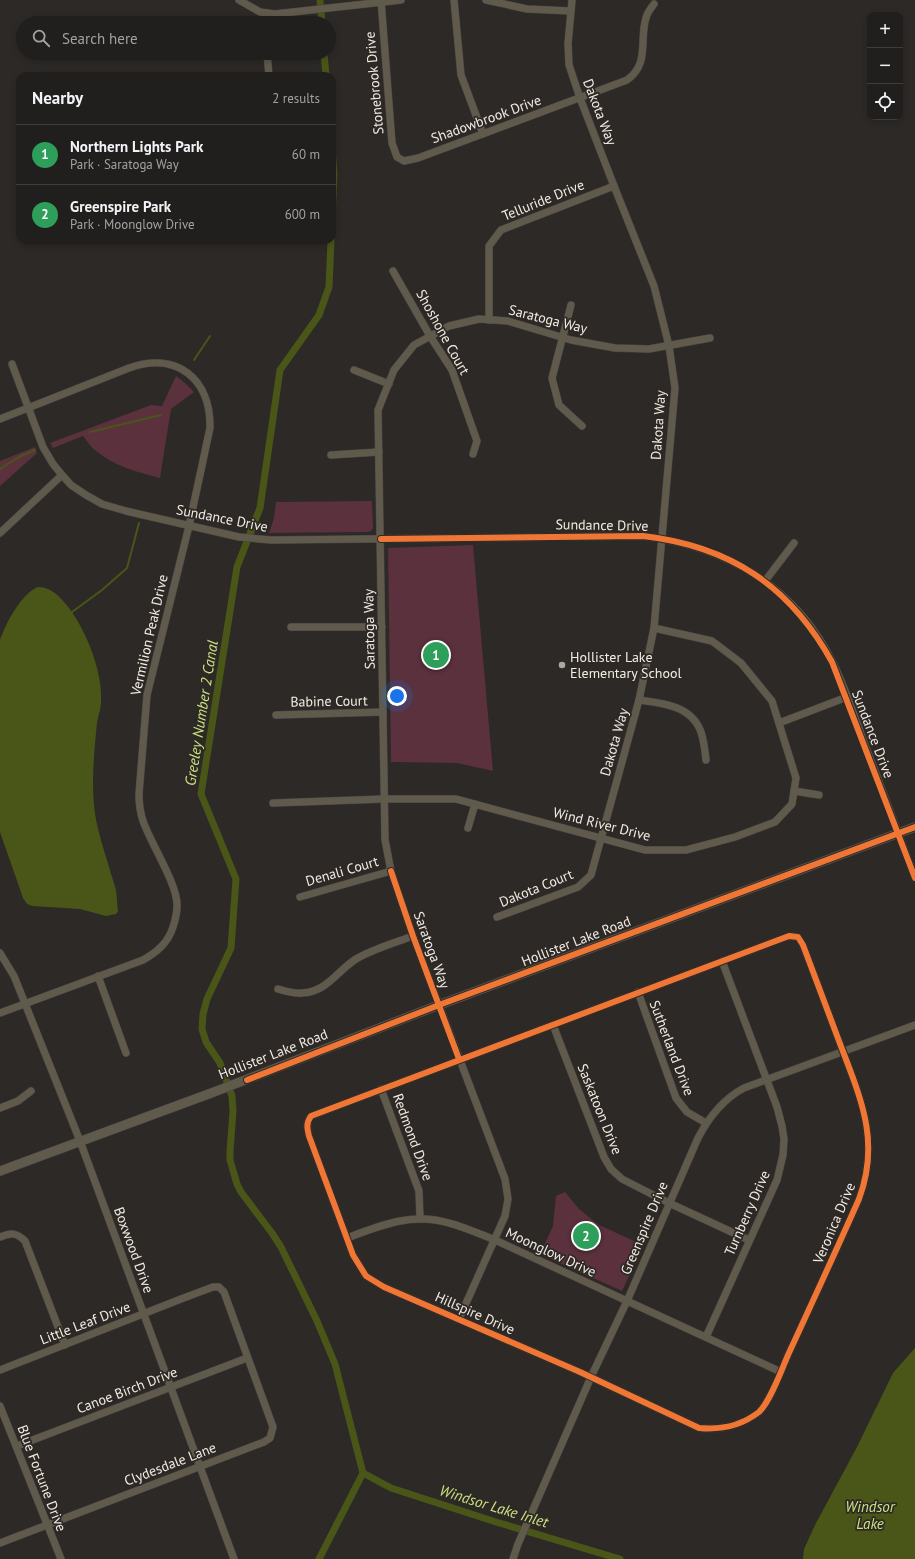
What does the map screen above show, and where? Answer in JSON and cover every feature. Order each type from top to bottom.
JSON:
[{"type":"street","points":[[239,0],[260,12],[275,14],[381,1],[401,0]]},
{"type":"street","points":[[454,0],[461,75],[482,134]]},
{"type":"street","points":[[490,0],[527,9],[571,11]]},
{"type":"street","name":"Dakota Way","points":[[572,0],[568,44],[569,65],[580,98],[654,286],[668,346],[675,388],[654,628],[639,700],[602,839]]},
{"type":"street","name":"Stonebrook Drive","points":[[381,1],[392,143],[397,157],[400,160]]},
{"type":"street","name":"Shadowbrook Drive","points":[[400,160],[410,161],[627,80],[634,75],[641,62],[646,18],[654,4]]},
{"type":"street","points":[[267,60],[268,72]]},
{"type":"street","name":"Telluride Drive","points":[[489,320],[489,246],[501,230],[614,186]]},
{"type":"street","name":"Shoshone Court","points":[[394,271],[430,336],[452,370],[477,440],[473,454]]},
{"type":"street","points":[[571,305],[552,378],[559,405],[582,426]]},
{"type":"street","name":"Saratoga Way","points":[[459,1319],[495,1240],[508,1204],[507,1189],[502,1172],[413,936],[391,871],[384,840],[378,410],[394,370],[414,345],[449,326],[479,319],[508,321],[562,337],[615,348],[649,349],[710,338]]},
{"type":"street","name":"Vermilion Peak Drive","points":[[0,418],[142,364],[153,362],[182,369],[192,376],[208,404],[210,414],[210,428],[189,526],[147,695],[139,794],[143,822],[175,892],[177,905],[175,920],[171,932],[164,945],[155,954],[143,960],[0,1013]]},
{"type":"street","name":"Sundance Drive","points":[[12,364],[43,447],[53,464],[71,485],[86,495],[102,504],[126,511],[239,537],[263,540],[624,536],[662,538],[695,546],[732,561],[765,581],[785,598],[811,628],[832,662],[847,697],[915,878]]},
{"type":"street","points":[[354,370],[389,384]]},
{"type":"street","points":[[331,455],[379,452]]},
{"type":"street","points":[[0,533],[62,475]]},
{"type":"street","points":[[765,581],[794,543]]},
{"type":"street","points":[[291,627],[382,627]]},
{"type":"street","name":"Wind River Drive","points":[[273,803],[384,799],[456,799],[645,850],[686,850],[735,837],[775,822],[792,804],[796,778],[772,701],[741,663],[712,641],[654,628]]},
{"type":"street","points":[[779,723],[847,697]]},
{"type":"street","points":[[639,700],[681,709],[690,716],[698,724],[702,734],[706,760]]},
{"type":"street","name":"Babine Court","points":[[276,715],[383,712]]},
{"type":"street","points":[[794,791],[819,795]]},
{"type":"street","points":[[468,828],[474,804]]},
{"type":"street","name":"Hollister Lake Road","points":[[0,1171],[238,1083],[439,1005],[915,827]]},
{"type":"street","name":"Dakota Court","points":[[497,917],[578,887],[591,875],[602,839]]},
{"type":"street","name":"Denali Court","points":[[300,896],[391,871]]},
{"type":"street","points":[[278,989],[302,994],[320,989],[326,986],[355,960],[370,952],[413,936]]},
{"type":"street","name":"Veronica Drive","points":[[722,961],[790,936],[798,937],[803,945],[863,1105],[868,1128],[869,1149],[865,1183],[824,1279],[767,1401],[759,1411],[742,1422],[730,1427]]},
{"type":"street","name":"Boxwood Drive","points":[[0,953],[14,976],[26,1003],[80,1141],[234,1559]]},
{"type":"street","points":[[381,1089],[722,961]]},
{"type":"street","name":"Turnberry Drive","points":[[706,1337],[777,1180],[783,1155],[784,1139],[782,1126],[767,1080],[722,961]]},
{"type":"street","points":[[98,976],[126,1053]]},
{"type":"street","name":"Sutherland Drive","points":[[638,992],[676,1098],[686,1112],[706,1123]]},
{"type":"street","name":"Saskatoon Drive","points":[[553,1025],[604,1156],[611,1169],[622,1179],[669,1203],[749,1240]]},
{"type":"street","name":"Greenspire Drive","points":[[513,1559],[518,1544],[591,1378],[706,1123],[722,1103],[744,1088],[915,1025]]},
{"type":"street","name":"Hillspire Drive","points":[[381,1089],[315,1114],[308,1120],[307,1126],[309,1136],[347,1238],[359,1266],[366,1276],[374,1282],[591,1378],[699,1428],[711,1429],[730,1427]]},
{"type":"street","name":"Redmond Drive","points":[[381,1089],[419,1191],[420,1219]]},
{"type":"street","points":[[0,1108],[18,1101],[31,1091]]},
{"type":"street","name":"Moonglow Drive","points":[[347,1238],[387,1223],[402,1220],[420,1219],[449,1223],[495,1240],[781,1372]]},
{"type":"street","points":[[0,1237],[8,1233],[14,1233],[25,1241],[64,1345]]},
{"type":"street","name":"Little Leaf Drive","points":[[0,1370],[213,1287],[219,1286],[224,1292],[248,1358]]},
{"type":"street","name":"Canoe Birch Drive","points":[[17,1446],[248,1358]]},
{"type":"street","name":"Clydesdale Lane","points":[[0,1543],[200,1467],[264,1442],[270,1438],[272,1433],[272,1423],[248,1358]]},
{"type":"street","name":"Blue Fortune Drive","points":[[0,1406],[61,1559]]},
{"type":"shaded area","points":[[176,376],[194,392],[171,409],[160,478],[134,471],[102,456],[93,449],[83,436],[53,448],[50,443],[151,405],[162,406]]},
{"type":"shaded area","points":[[35,447],[37,453],[0,486],[0,461]]},
{"type":"shaded area","points":[[372,501],[373,528],[371,531],[269,533],[274,518],[276,502]]},
{"type":"shaded area","points":[[473,545],[493,771],[457,763],[391,762],[388,548]]},
{"type":"shaded area","points":[[565,1192],[579,1209],[599,1225],[643,1245],[622,1291],[540,1254],[553,1226],[556,1196]]},
{"type":"water","points":[[38,587],[43,587],[52,591],[69,608],[76,618],[88,641],[99,678],[101,707],[97,723],[94,757],[94,803],[99,834],[116,890],[118,911],[116,914],[106,916],[80,909],[32,906],[27,904],[23,898],[0,832],[0,640],[10,618],[20,602]]},
{"type":"water","name":"Windsor Lake","points":[[915,1348],[915,1559],[803,1559],[804,1549],[815,1525],[857,1447],[893,1373]]},
{"type":"waterway","name":"Greeley Number 2 Canal","points":[[320,0],[321,16]]},
{"type":"waterway","name":"Greeley Number 2 Canal","points":[[325,60],[326,72]]},
{"type":"waterway","name":"Greeley Number 2 Canal","points":[[319,1559],[363,1473],[335,1364],[317,1321],[281,1247],[241,1192],[230,1160],[233,1111],[232,1096],[220,1063],[206,1042],[202,1029],[203,1014],[207,999],[231,948],[236,879],[201,794],[237,567],[260,508],[280,370],[319,315],[329,287],[331,244]]},
{"type":"waterway","points":[[194,360],[210,336]]},
{"type":"waterway","points":[[90,432],[161,415]]},
{"type":"waterway","points":[[0,469],[19,457],[35,450]]},
{"type":"waterway","points":[[72,612],[102,590],[127,568],[139,523]]},
{"type":"waterway","name":"Windsor Lake Inlet","points":[[363,1473],[391,1488],[496,1522],[620,1559]]},
{"type":"cycle path","points":[[381,539],[643,536],[674,541],[703,549],[730,560],[754,574],[777,591],[797,612],[815,635],[832,662],[915,878]]},
{"type":"cycle path","points":[[247,1080],[439,1005],[915,827]]},
{"type":"cycle path","points":[[391,871],[413,936],[459,1059]]},
{"type":"cycle path","points":[[789,936],[798,937],[803,945],[854,1081],[865,1119],[868,1138],[868,1157],[865,1178],[859,1199],[775,1385],[767,1401],[759,1412],[738,1424],[722,1428],[699,1428],[580,1372],[384,1287],[366,1276],[353,1255],[309,1136],[307,1126],[311,1116],[789,936]]},
{"type":"place","name":"Northern Lights Park","points":[[436,655]]},
{"type":"place","name":"Hollister Lake Elementary School","points":[[562,665]]},
{"type":"place","name":"Greenspire Park","points":[[586,1236]]}]
